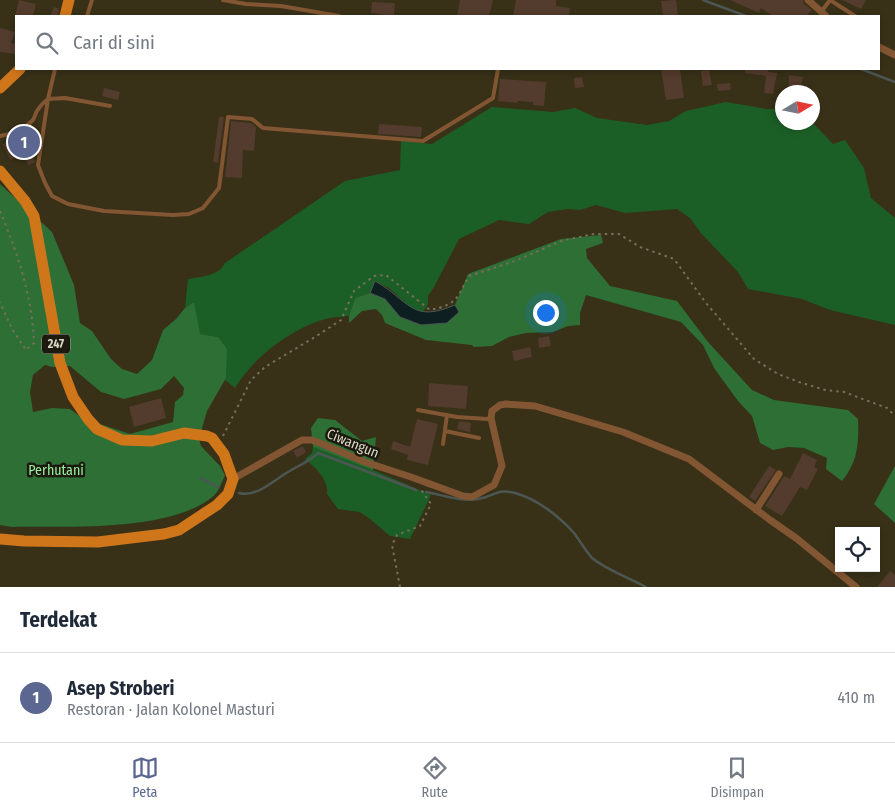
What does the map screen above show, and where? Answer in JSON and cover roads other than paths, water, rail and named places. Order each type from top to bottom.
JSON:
[{"type":"main road","points":[[65,15],[69,0]]},
{"type":"main road","points":[[0,88],[19,70]]},
{"type":"main road","name":"247","points":[[0,171],[25,201],[34,216],[60,363],[80,408],[97,428],[122,440],[152,441],[184,433],[200,434],[215,441],[224,454],[234,479]]},
{"type":"main road","points":[[0,539],[98,542],[164,534],[179,530],[223,500],[228,494],[234,479]]},
{"type":"street","points":[[808,0],[824,14]]},
{"type":"street","points":[[880,48],[895,55]]},
{"type":"street","points":[[491,418],[492,411],[500,405],[535,406],[623,432],[689,459],[796,538],[856,586]]},
{"type":"street","name":"Ciwangun","points":[[234,479],[302,440],[312,440],[365,462],[463,496],[472,497],[494,486],[502,466],[491,418]]},
{"type":"street","points":[[756,510],[779,474]]},
{"type":"lane","points":[[87,15],[92,0]]},
{"type":"lane","points":[[223,0],[281,6],[334,15]]},
{"type":"lane","points":[[824,14],[830,0],[853,15]]},
{"type":"lane","points":[[55,70],[48,99],[38,166],[44,183],[52,196],[68,204],[104,211],[173,215],[189,214],[203,208],[219,188],[228,117],[252,119],[263,128],[423,141],[493,98],[498,70]]},
{"type":"lane","points":[[0,136],[21,129],[30,123],[48,99],[66,98],[110,106]]},
{"type":"lane","points":[[418,410],[447,415],[491,418]]},
{"type":"lane","points":[[443,444],[447,415]]},
{"type":"lane","points":[[444,431],[479,438]]},
{"type":"waterway","points":[[703,0],[743,15]]},
{"type":"waterway","points":[[864,70],[895,82]]},
{"type":"waterway","points":[[239,493],[245,494],[258,491],[318,453],[416,490]]},
{"type":"waterway","points":[[200,478],[218,487]]},
{"type":"waterway","points":[[426,492],[465,500],[484,498],[499,492],[508,492],[531,499],[562,520],[598,563],[646,587]]},
{"type":"place","name":"Asep Stroberi","points":[[24,142]]},
{"type":"park label","name":"Perhutani","points":[[56,470]]}]
